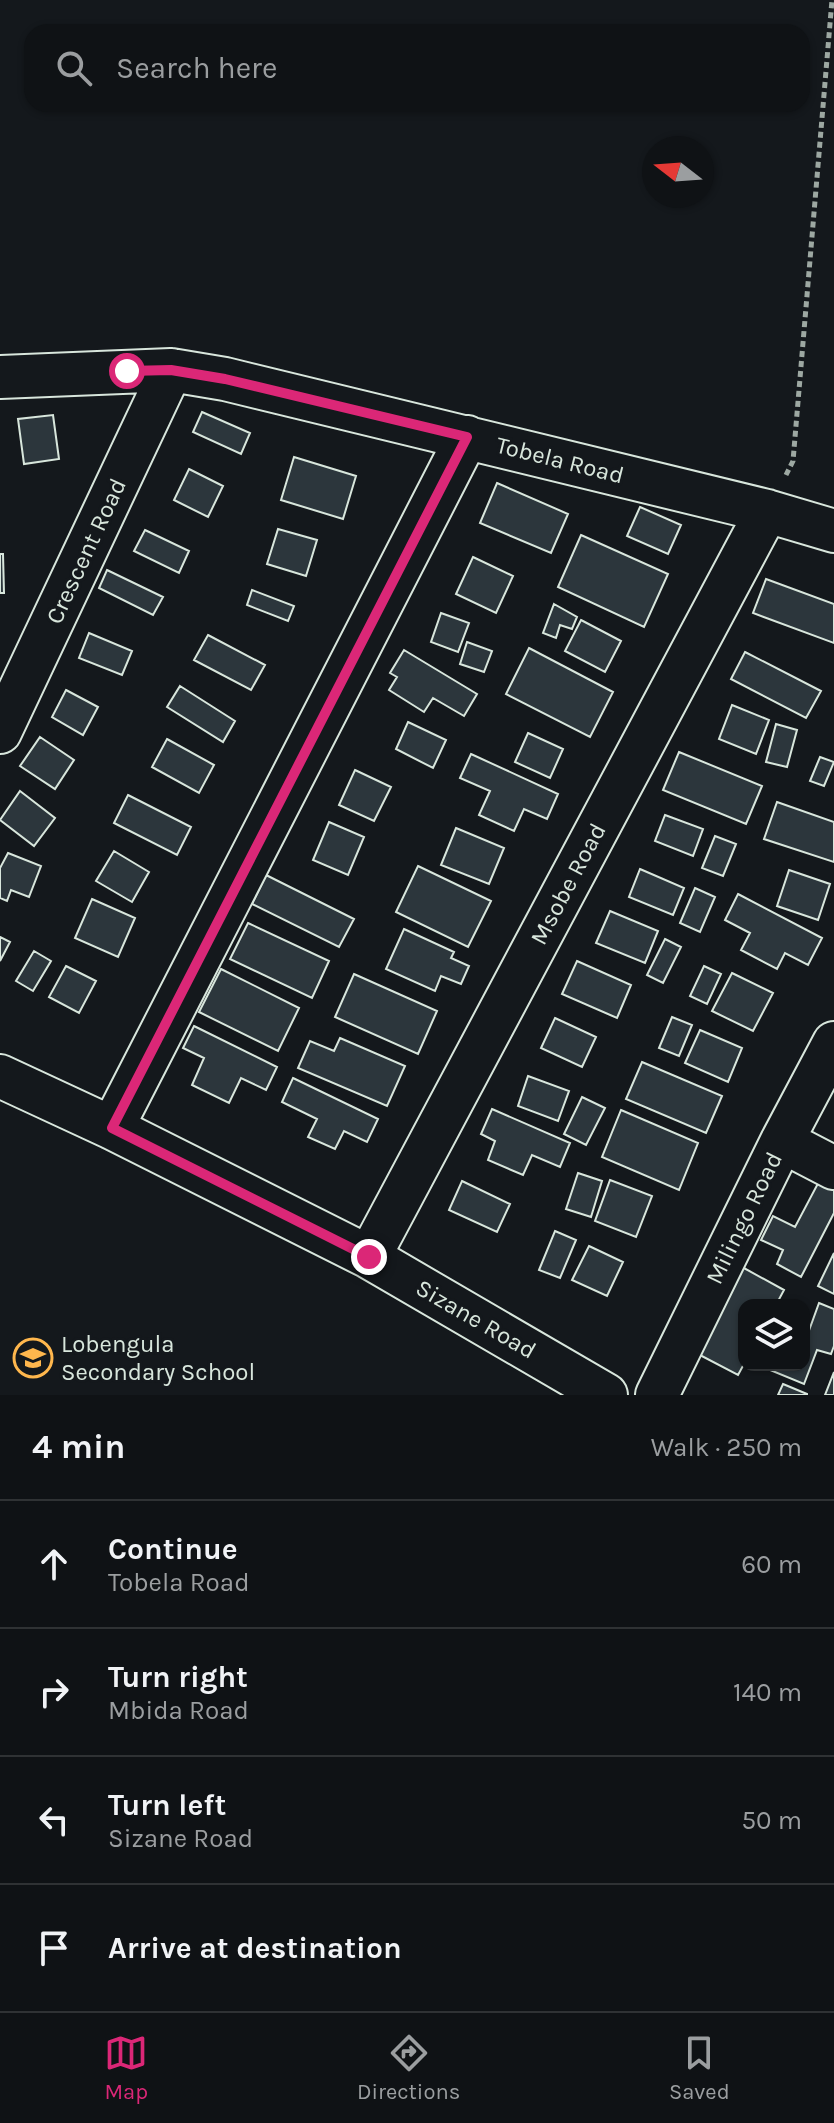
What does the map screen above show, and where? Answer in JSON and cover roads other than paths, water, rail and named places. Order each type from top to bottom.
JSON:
[{"type":"street","name":"Tobela Road","points":[[0,377],[171,370],[225,379],[767,511],[834,531]]},
{"type":"street","name":"Crescent Road","points":[[0,732],[9,694],[171,370]]},
{"type":"street","points":[[112,1128],[467,437]]},
{"type":"street","name":"Msobe Road","points":[[369,1257],[767,511]]},
{"type":"street","name":"Milingo Road","points":[[657,1395],[782,1141],[834,1043]]},
{"type":"street","name":"Sizane Road","points":[[0,1076],[112,1128],[369,1257],[606,1395]]},
{"type":"street","points":[[782,1141],[834,1168]]},
{"type":"place","name":"Lobengula Secondary School","points":[[33,1358]]}]
